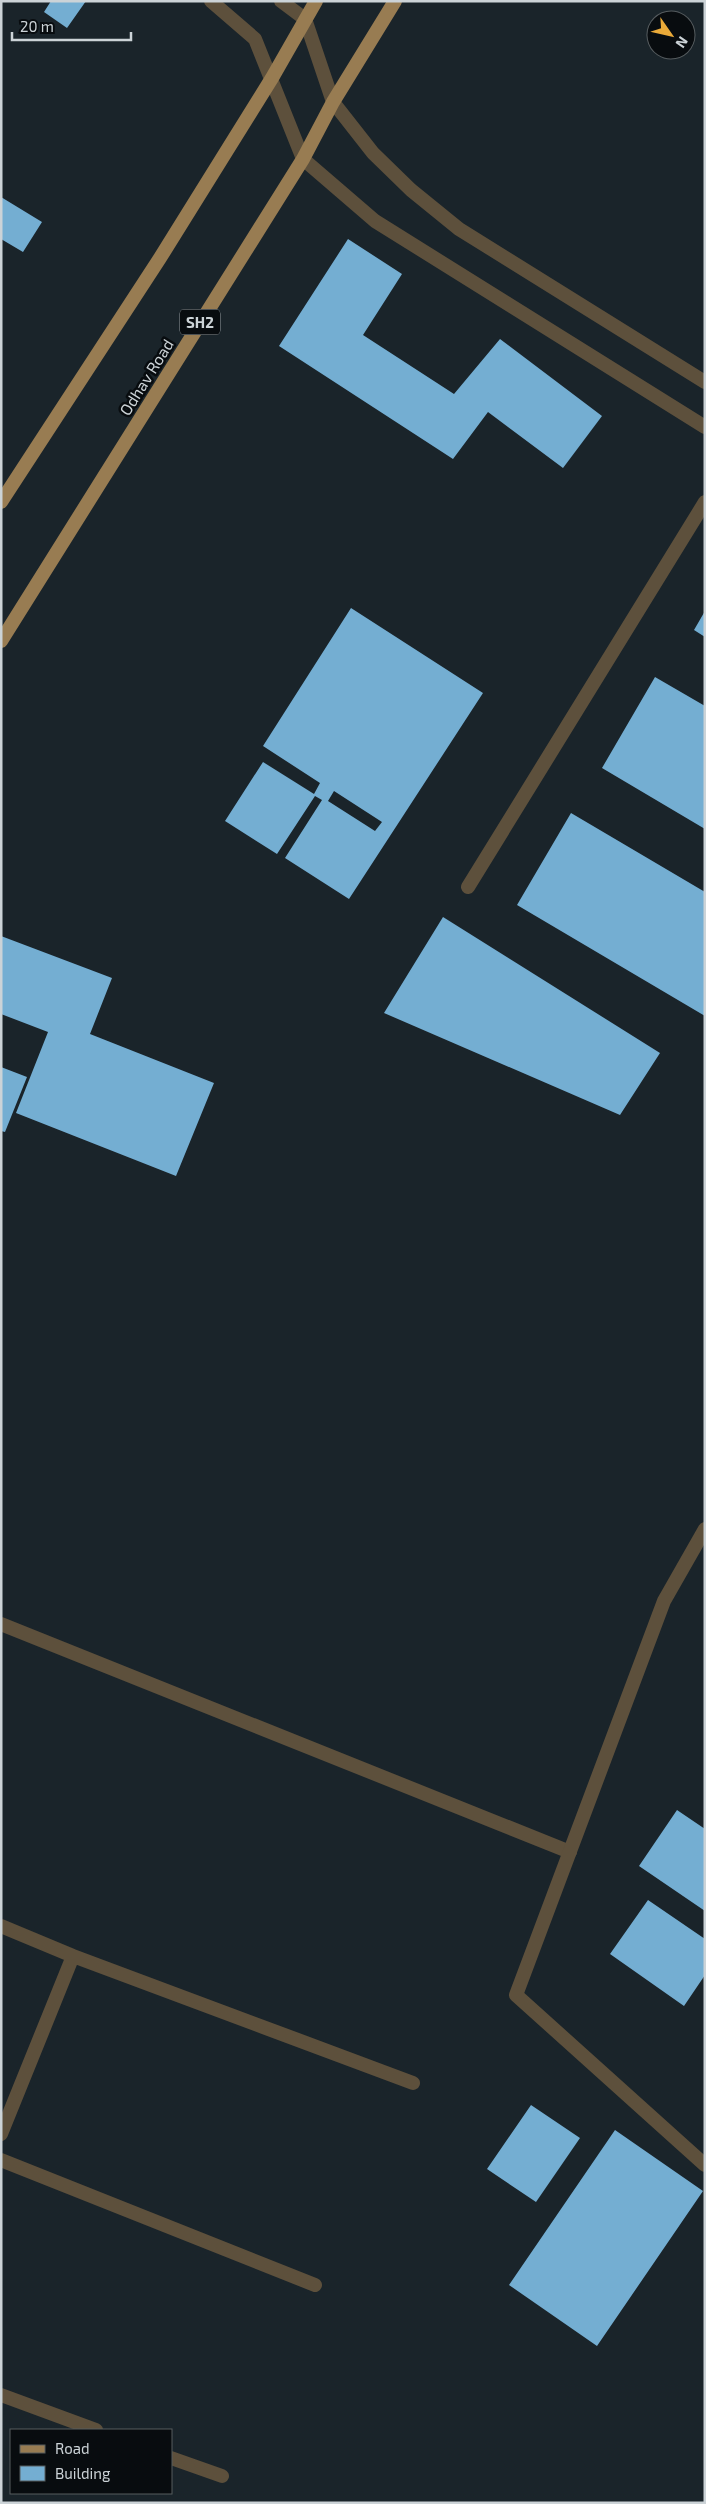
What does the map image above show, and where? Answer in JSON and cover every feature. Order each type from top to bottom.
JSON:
[{"type":"main road","points":[[1,502],[160,258],[272,78],[316,1]]},
{"type":"main road","name":"Odhav Road","points":[[1,641],[303,160],[333,102],[395,1]]},
{"type":"street","points":[[211,1],[255,39],[303,160],[375,221],[705,427]]},
{"type":"street","points":[[281,1],[305,18],[333,102],[372,153],[411,190],[459,229],[705,382]]},
{"type":"street","points":[[468,887],[705,502]]},
{"type":"street","points":[[705,1529],[664,1601],[516,1995],[705,2164]]},
{"type":"street","points":[[1,1624],[570,1852]]},
{"type":"street","points":[[1,1926],[73,1956],[413,2083]]},
{"type":"street","points":[[1,2134],[73,1956]]},
{"type":"street","points":[[1,2160],[316,2285]]},
{"type":"street","points":[[1,2395],[93,2429]]},
{"type":"street","points":[[172,2458],[222,2476]]},
{"type":"building","points":[[51,1],[86,1],[67,28],[44,12]]},
{"type":"building","points":[[1,197],[42,222],[23,252],[1,239]]},
{"type":"building","points":[[348,239],[402,274],[363,335],[454,394],[500,339],[602,416],[563,468],[488,412],[453,459],[279,346]]},
{"type":"building","points":[[351,608],[483,693],[349,899],[285,858],[322,800],[315,796],[277,854],[225,821],[263,762],[314,794],[320,783],[263,746]],"holes":[[[334,791],[382,822],[375,831],[328,801]]]},
{"type":"building","points":[[705,611],[705,637],[694,630]]},
{"type":"building","points":[[655,677],[705,706],[705,829],[602,768]]},
{"type":"building","points":[[571,813],[705,892],[705,1016],[517,905]]},
{"type":"building","points":[[443,917],[660,1053],[620,1115],[384,1013]]},
{"type":"building","points":[[1,936],[112,978],[90,1034],[214,1083],[176,1176],[16,1113],[48,1032],[1,1014]]},
{"type":"building","points":[[1,1067],[27,1077],[5,1132],[1,1131]]},
{"type":"building","points":[[677,1810],[705,1829],[705,1911],[639,1866]]},
{"type":"building","points":[[648,1900],[705,1939],[705,1975],[684,2006],[610,1954]]},
{"type":"building","points":[[531,2105],[580,2138],[536,2202],[487,2169]]},
{"type":"building","points":[[615,2130],[703,2191],[597,2346],[509,2285]]}]
